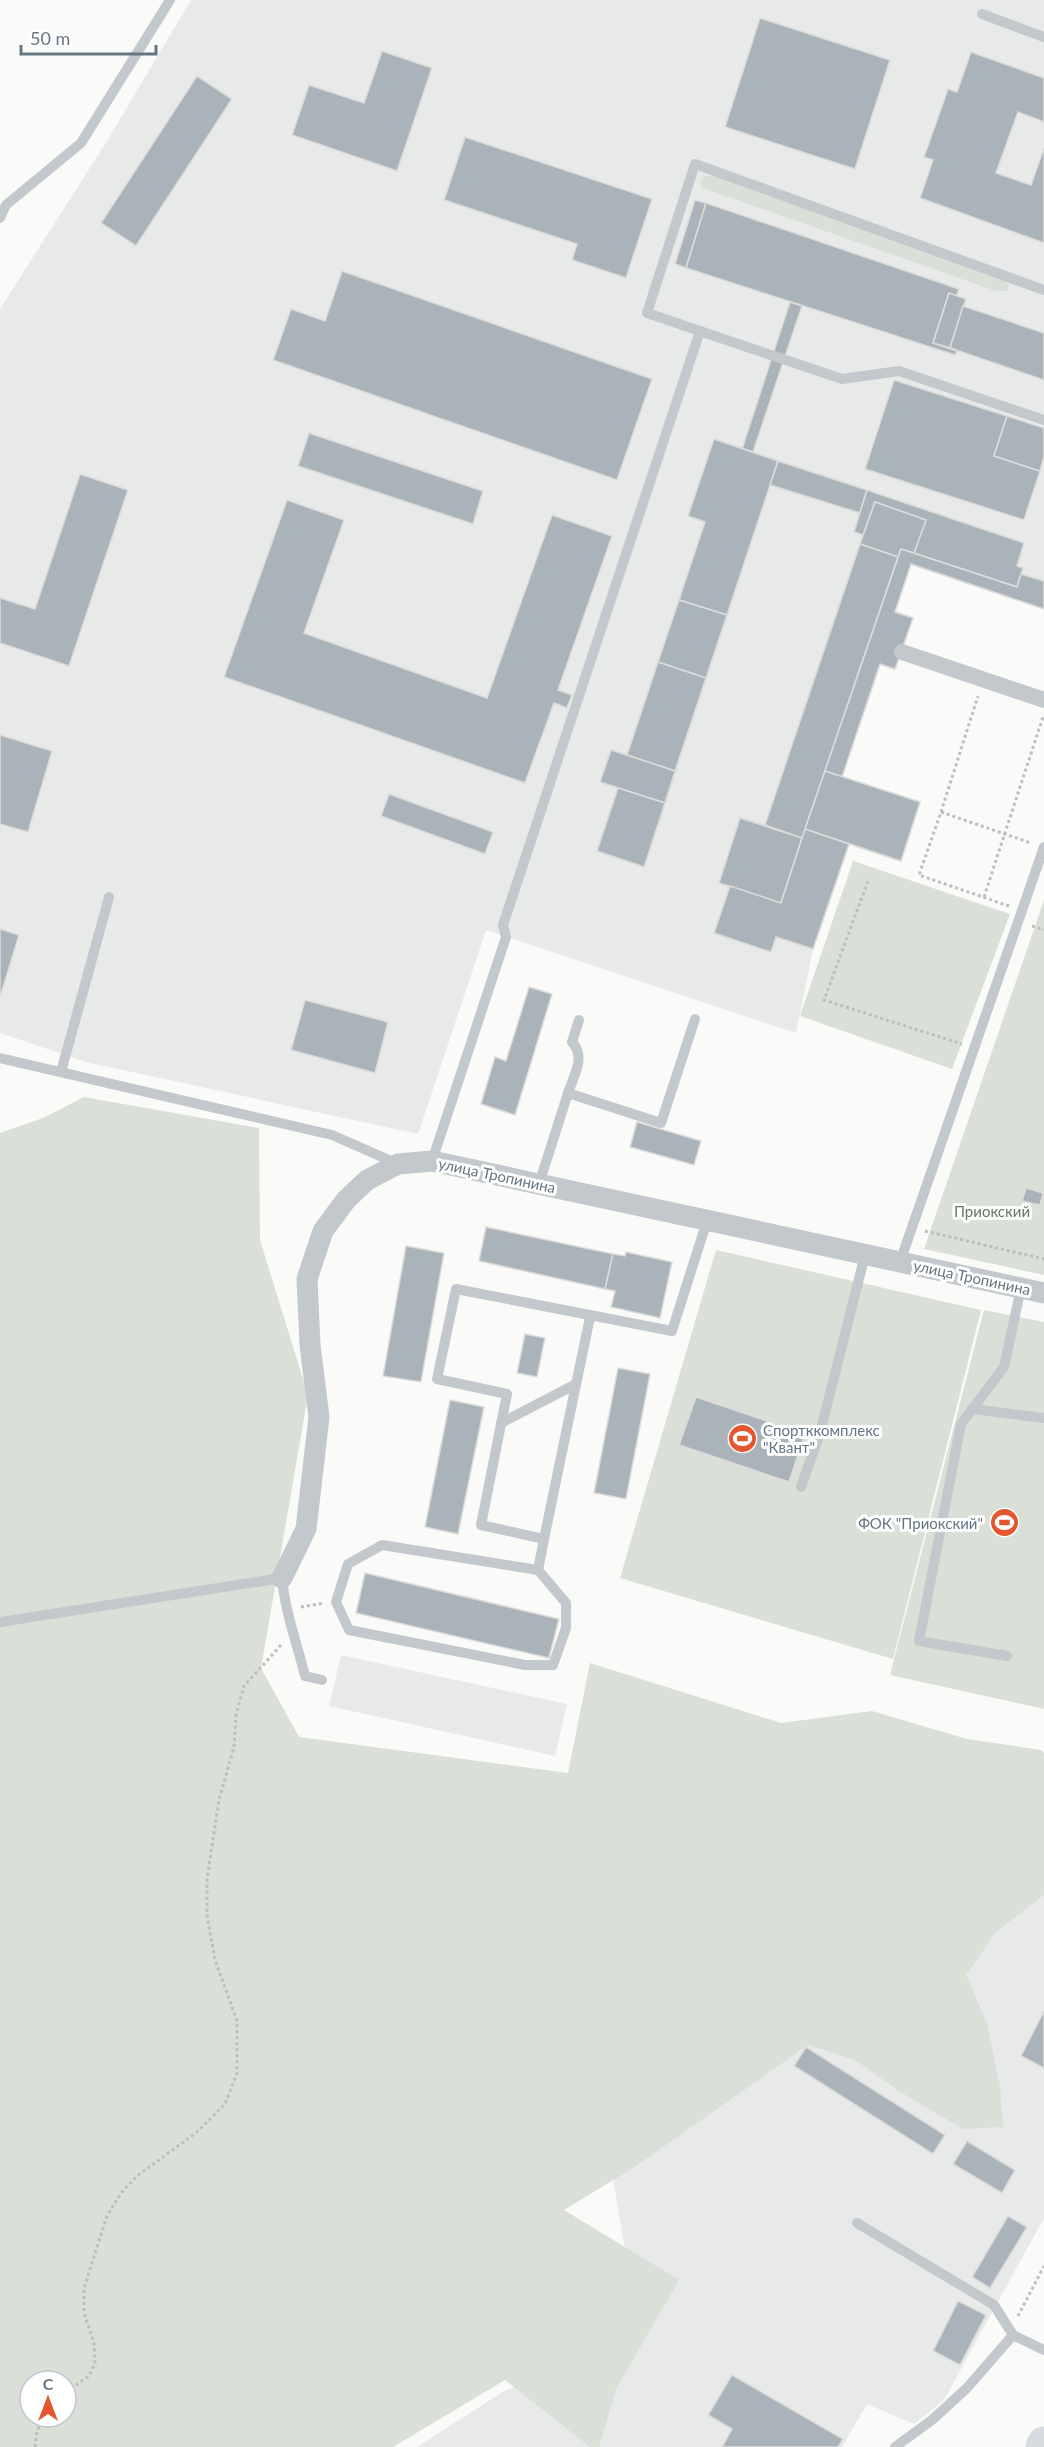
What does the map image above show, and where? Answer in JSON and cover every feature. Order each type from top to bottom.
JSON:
[{"type":"street","points":[[902,652],[1044,700]]},
{"type":"street","name":"улица Тропинина","points":[[282,1578],[306,1529],[319,1417],[310,1345],[307,1279],[323,1231],[346,1200],[367,1180],[398,1164],[432,1161],[1044,1293]]},
{"type":"lane","points":[[0,218],[6,205],[81,143],[170,0]]},
{"type":"lane","points":[[982,14],[1044,37]]},
{"type":"lane","points":[[1044,290],[695,164],[647,313],[842,379],[899,371],[1044,420]]},
{"type":"lane","points":[[432,1161],[506,937],[503,925],[700,331]]},
{"type":"lane","points":[[900,1262],[1044,847]]},
{"type":"lane","points":[[61,1072],[109,897]]},
{"type":"lane","points":[[568,1093],[661,1124],[695,1018]]},
{"type":"lane","points":[[539,1184],[580,1058],[579,1049],[572,1042],[579,1020]]},
{"type":"lane","points":[[0,1058],[332,1135],[398,1164]]},
{"type":"lane","points":[[544,1539],[481,1526],[507,1394],[437,1379],[456,1289],[590,1317],[672,1331],[707,1221]]},
{"type":"lane","points":[[801,1487],[820,1433],[865,1255]]},
{"type":"lane","points":[[1007,1656],[919,1641],[961,1424],[1004,1367],[1021,1288]]},
{"type":"lane","points":[[538,1570],[590,1317]]},
{"type":"lane","points":[[501,1423],[576,1384]]},
{"type":"lane","points":[[972,1409],[1044,1418]]},
{"type":"lane","points":[[382,1545],[538,1570],[566,1603],[566,1628],[553,1665],[525,1665],[349,1630],[336,1602],[348,1564],[382,1545]]},
{"type":"lane","points":[[0,1622],[282,1578],[285,1610],[294,1631],[305,1676],[322,1680]]},
{"type":"lane","points":[[857,2223],[994,2305],[1013,2335],[1044,2350]]},
{"type":"lane","points":[[895,2447],[932,2421],[967,2388],[1013,2335]]},
{"type":"path","points":[[983,679],[919,875],[1022,910]]},
{"type":"path","points":[[984,897],[1044,714]]},
{"type":"path","points":[[941,812],[1044,847]]},
{"type":"path","points":[[868,881],[824,1000],[975,1048]]},
{"type":"path","points":[[911,1228],[1044,1259]]},
{"type":"path","points":[[285,1610],[336,1602]]},
{"type":"path","points":[[78,2384],[89,2376],[95,2364],[94,2343],[84,2313],[84,2288],[107,2216],[121,2193],[137,2176],[197,2132],[225,2104],[237,2073],[237,2021],[215,1960],[207,1915],[207,1878],[219,1800],[234,1747],[236,1715],[244,1686],[294,1631]]},
{"type":"path","points":[[1013,2335],[1020,2309],[1044,2266]]},
{"type":"path","points":[[35,2447],[38,2429]]},
{"type":"shaded area","points":[[191,0],[1044,0],[1044,609],[911,565],[895,612],[913,618],[895,669],[880,664],[842,776],[920,802],[901,861],[849,844],[813,949],[796,1033],[486,930],[418,1134],[86,1062],[0,1033],[0,309],[107,141]]},
{"type":"shaded area","points":[[341,1655],[567,1704],[555,1756],[329,1706]]},
{"type":"shaded area","points":[[1044,1890],[1044,2218],[944,2400],[914,2424],[867,2404],[842,2447],[417,2447],[501,2393],[638,2327],[611,2167]]},
{"type":"green space","points":[[705,176],[713,176],[1003,279],[1009,285],[1007,291],[996,291],[706,189],[701,187],[700,182]]},
{"type":"green space","points":[[853,861],[1010,914],[952,1069],[800,1016]]},
{"type":"green space","name":"Приокский","points":[[1044,900],[1044,1275],[924,1249]]},
{"type":"green space","points":[[84,1097],[259,1128],[260,1240],[308,1395],[261,1668],[299,1737],[568,1773],[590,1663],[781,1723],[872,1711],[967,1739],[1041,1750],[1044,1753],[1044,1895],[996,1932],[966,1975],[987,2023],[1000,2086],[1003,2127],[963,2129],[899,2091],[855,2060],[808,2045],[633,2168],[564,2210],[679,2280],[616,2389],[599,2447],[590,2447],[505,2380],[393,2447],[0,2447],[0,1133],[43,1118]]},
{"type":"green space","points":[[716,1250],[981,1310],[893,1659],[620,1578]]},
{"type":"green space","points":[[984,1310],[1044,1322],[1044,1709],[890,1675]]},
{"type":"building","points":[[760,18],[890,60],[855,169],[725,127]]},
{"type":"building","points":[[382,51],[432,68],[397,171],[292,135],[309,85],[364,103]]},
{"type":"building","points":[[971,52],[1044,78],[1044,122],[1018,112],[996,173],[1031,185],[1044,148],[1044,243],[920,198],[933,160],[924,157],[948,89],[957,92]]},
{"type":"building","points":[[197,76],[232,99],[136,246],[101,223]]},
{"type":"building","points":[[465,137],[652,199],[626,278],[572,260],[577,244],[444,200]]},
{"type":"building","points":[[695,200],[706,203],[686,268],[675,264]]},
{"type":"building","points":[[706,203],[959,289],[956,296],[949,293],[933,343],[957,351],[955,355],[686,268]]},
{"type":"building","points":[[342,271],[652,379],[617,480],[273,360],[291,309],[325,321]]},
{"type":"building","points":[[949,293],[966,299],[950,348],[933,343]]},
{"type":"building","points":[[790,302],[802,306],[753,452],[742,449]]},
{"type":"building","points":[[963,306],[1044,333],[1044,380],[950,348]]},
{"type":"building","points":[[894,380],[1007,416],[994,456],[1040,471],[1024,520],[865,469]]},
{"type":"building","points":[[1007,416],[1044,428],[1044,456],[1040,471],[994,456]]},
{"type":"building","points":[[309,433],[483,491],[473,524],[298,466]]},
{"type":"building","points":[[714,439],[1024,543],[1017,566],[1023,568],[1021,574],[1044,581],[1044,609],[911,564],[895,612],[913,618],[895,669],[880,664],[842,777],[920,802],[901,861],[849,844],[813,949],[776,937],[771,952],[714,933],[730,886],[719,883],[740,818],[765,825],[863,535],[854,532],[860,513],[770,485],[644,867],[597,851],[618,788],[600,782],[611,750],[627,755],[705,522],[688,516]]},
{"type":"building","points":[[714,439],[778,461],[727,615],[679,600],[705,522],[688,516]]},
{"type":"building","points":[[778,461],[867,490],[860,513],[770,485]]},
{"type":"building","points":[[80,474],[128,490],[69,666],[0,643],[0,598],[35,609]]},
{"type":"building","points":[[867,490],[1024,543],[1017,566],[1023,568],[1017,587],[914,553],[926,520],[875,502],[863,535],[854,532]]},
{"type":"building","points":[[287,500],[344,520],[304,633],[487,698],[552,515],[612,536],[558,690],[572,695],[567,708],[554,703],[525,783],[224,677]]},
{"type":"building","points":[[875,502],[926,520],[914,553],[901,549],[898,557],[860,544]]},
{"type":"building","points":[[860,544],[898,557],[802,838],[765,825]]},
{"type":"building","points":[[901,549],[1017,587],[1021,574],[1044,581],[1044,609],[911,564],[895,612],[913,618],[895,669],[880,664],[842,777],[825,771]]},
{"type":"building","points":[[679,600],[727,615],[706,678],[658,662]]},
{"type":"building","points":[[658,662],[706,678],[675,771],[627,755]]},
{"type":"building","points":[[0,735],[52,751],[28,832],[0,824]]},
{"type":"building","points":[[611,750],[675,771],[665,803],[600,782]]},
{"type":"building","points":[[825,771],[920,802],[901,861],[805,829]]},
{"type":"building","points":[[618,788],[665,803],[644,867],[597,851]]},
{"type":"building","points":[[389,794],[493,832],[485,854],[381,816]]},
{"type":"building","points":[[740,818],[802,838],[781,903],[719,883]]},
{"type":"building","points":[[805,829],[849,844],[813,949],[776,937],[771,952],[714,933],[730,886],[781,903]]},
{"type":"building","points":[[0,929],[19,935],[0,997]]},
{"type":"building","points":[[529,987],[552,994],[515,1115],[481,1104],[495,1057],[506,1061]]},
{"type":"building","points":[[305,1000],[388,1022],[375,1073],[291,1050]]},
{"type":"building","points":[[637,1122],[701,1141],[694,1165],[630,1147]]},
{"type":"building","points":[[1026,1188],[1043,1193],[1040,1205],[1022,1201]]},
{"type":"building","points":[[486,1227],[613,1254],[605,1289],[479,1261]]},
{"type":"building","points":[[406,1246],[444,1253],[421,1382],[383,1376]]},
{"type":"building","points":[[626,1252],[672,1262],[660,1318],[611,1307],[615,1291],[605,1289],[613,1254],[625,1256]]},
{"type":"building","points":[[525,1334],[545,1338],[537,1377],[517,1373]]},
{"type":"building","points":[[618,1368],[650,1374],[626,1499],[594,1493]]},
{"type":"building","name":"Спортккомплекс \"Квант\"","points":[[696,1397],[805,1434],[789,1482],[679,1445]]},
{"type":"building","points":[[450,1400],[484,1407],[458,1534],[425,1527]]},
{"type":"building","points":[[365,1573],[559,1619],[549,1658],[356,1613]]},
{"type":"building","points":[[1044,2011],[1044,2068],[1021,2056]]},
{"type":"building","points":[[806,2047],[945,2135],[933,2154],[794,2066]]},
{"type":"building","points":[[967,2141],[1015,2170],[1002,2193],[953,2164]]},
{"type":"building","points":[[1008,2216],[1027,2227],[990,2288],[972,2277]]},
{"type":"building","points":[[958,2301],[986,2315],[960,2365],[933,2351]]},
{"type":"building","points":[[732,2375],[843,2439],[838,2447],[722,2447],[732,2429],[708,2415]]},
{"type":"place","name":"Спортккомплекс \"Квант\"","points":[[742,1439]]},
{"type":"place","name":"ФОК \"Приокский\"","points":[[1004,1523]]}]
